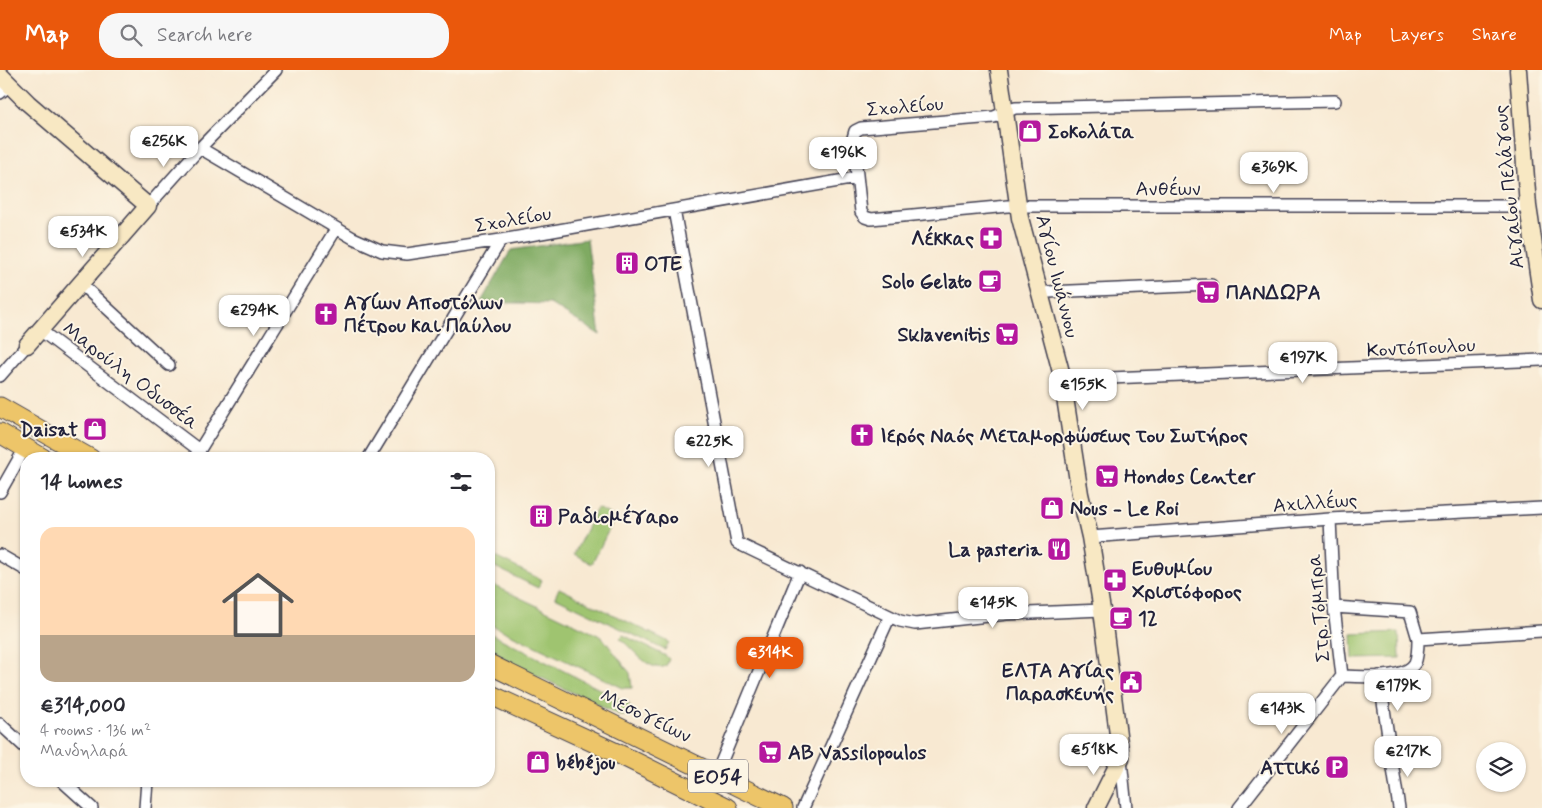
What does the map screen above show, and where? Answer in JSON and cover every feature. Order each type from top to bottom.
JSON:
[{"type":"main road","points":[[0,406],[79,452]]},
{"type":"main road","points":[[0,434],[33,452]]},
{"type":"main road","name":"Μεσογείων","points":[[495,667],[783,808]]},
{"type":"main road","name":"ΕΟ54","points":[[495,697],[623,756],[728,808]]},
{"type":"street","points":[[0,376],[200,148],[276,70]]},
{"type":"street","name":"Αγίου Ιωάννου","points":[[999,70],[1019,206],[1062,380],[1080,494],[1090,538],[1102,610],[1126,808]]},
{"type":"street","name":"Αιγαίου Πελάγους","points":[[1518,70],[1528,206],[1542,300]]},
{"type":"street","points":[[3,84],[148,206]]},
{"type":"street","points":[[1005,112],[1014,108],[1335,100]]},
{"type":"street","name":"Σχολείου","points":[[1005,112],[994,117],[858,129],[853,138],[861,212],[868,219],[1019,206]]},
{"type":"street","name":"Σχολείου","points":[[200,148],[336,229],[369,246],[407,254],[501,240],[856,178]]},
{"type":"street","name":"Ανθέων","points":[[1019,206],[1528,206]]},
{"type":"street","points":[[674,210],[736,538],[741,546],[800,572],[868,605],[890,618],[915,624],[1007,614],[1102,610]]},
{"type":"street","points":[[198,452],[336,229]]},
{"type":"street","points":[[372,452],[501,240]]},
{"type":"street","points":[[81,284],[169,365]]},
{"type":"street","name":"Αγίου Ιωάννου","points":[[1048,292],[1211,285]]},
{"type":"street","name":"Μαρούλη Οδυσσέα","points":[[40,330],[192,452]]},
{"type":"street","name":"Κοντόπουλου","points":[[1062,380],[1542,360]]},
{"type":"street","points":[[24,452],[26,448]]},
{"type":"street","points":[[0,492],[20,458]]},
{"type":"street","name":"Αχιλλέως","points":[[1090,538],[1330,519],[1542,508]]},
{"type":"street","name":"Στρ.Τόμπρα","points":[[1239,808],[1342,676],[1334,607],[1330,519]]},
{"type":"street","points":[[0,555],[20,567]]},
{"type":"street","points":[[716,775],[800,572]]},
{"type":"street","points":[[1334,607],[1410,612],[1418,639],[1414,664],[1399,673],[1380,676],[1342,676]]},
{"type":"street","points":[[803,808],[890,618]]},
{"type":"street","points":[[1418,639],[1542,631]]},
{"type":"street","points":[[1380,676],[1399,808]]},
{"type":"street","points":[[0,724],[20,742]]},
{"type":"street","points":[[1096,808],[1121,758]]},
{"type":"street","points":[[69,787],[92,808]]},
{"type":"street","points":[[145,808],[147,787]]},
{"type":"green space","points":[[587,239],[600,335],[550,304],[481,302],[511,250]]},
{"type":"green space","points":[[597,508],[615,517],[592,564],[574,554]]},
{"type":"green space","points":[[495,557],[542,580],[538,588],[495,567]]},
{"type":"green space","points":[[495,586],[602,637],[630,673],[632,688],[623,688],[495,627]]},
{"type":"green space","points":[[559,588],[669,642],[665,650],[555,597]]},
{"type":"green space","points":[[1399,632],[1400,658],[1353,659],[1352,634]]},
{"type":"green space","points":[[623,635],[666,656],[669,659],[666,666],[655,667],[649,664],[620,638]]},
{"type":"green space","points":[[495,636],[629,704],[631,710],[629,714],[622,716],[495,656]]},
{"type":"place","name":"Σοκολάτα","points":[[1030,131]]},
{"type":"place","name":"Λέκκας","points":[[991,238]]},
{"type":"place","name":"ΟΤΕ","points":[[627,263]]},
{"type":"place","name":"Solo Gelato","points":[[990,281]]},
{"type":"place","name":"ΠΑΝΔΩΡΑ","points":[[1208,292]]},
{"type":"place","name":"Αγίων Αποστόλων Πέτρου και Παύλου","points":[[326,314]]},
{"type":"place","name":"Sklavenitis","points":[[1007,334]]},
{"type":"place","name":"Daisat","points":[[95,429]]},
{"type":"place","name":"Ιερός Ναός Μεταμορφώσεως του Σωτήρος","points":[[862,435]]},
{"type":"place","name":"Hondos Center","points":[[1107,476]]},
{"type":"place","name":"Nous - Le Roi","points":[[1052,508]]},
{"type":"place","name":"Ραδιομέγαρο","points":[[541,516]]},
{"type":"place","name":"La pasteria","points":[[1059,549]]},
{"type":"place","name":"Ευθυμίου Χριστόφορος","points":[[1115,580]]},
{"type":"place","name":"12","points":[[1121,618]]},
{"type":"place","name":"ΕΛΤΑ Αγίας Παρασκευής","points":[[1131,682]]},
{"type":"place","name":"AB Vassilopoulos","points":[[770,752]]},
{"type":"place","name":"bébéjou","points":[[538,762]]},
{"type":"place","name":"Αττικό","points":[[1337,767]]}]
